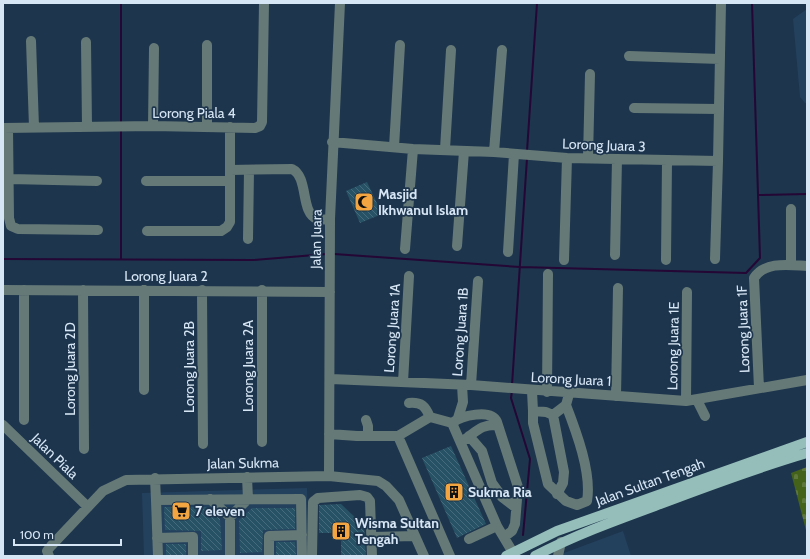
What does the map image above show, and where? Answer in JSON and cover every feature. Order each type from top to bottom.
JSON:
[{"type":"main road","name":"Jalan Sultan Tengah","points":[[511,555],[557,531],[807,442]]},
{"type":"main road","name":"Jalan Sultan Tengah","points":[[535,556],[560,542],[696,491],[807,453]]},
{"type":"street","name":"Lorong Piala 4","points":[[6,128],[153,126],[255,128],[260,126],[262,122],[264,3]]},
{"type":"street","name":"Jalan Juara","points":[[329,476],[331,378],[330,219],[332,142],[340,3]]},
{"type":"street","points":[[715,259],[721,3]]},
{"type":"street","points":[[31,41],[34,127]]},
{"type":"street","points":[[86,42],[88,127]]},
{"type":"street","points":[[394,147],[400,44]]},
{"type":"street","points":[[207,45],[207,127]]},
{"type":"street","points":[[153,126],[154,48]]},
{"type":"street","points":[[445,149],[451,50]]},
{"type":"street","points":[[494,152],[502,50]]},
{"type":"street","points":[[629,56],[720,59]]},
{"type":"street","points":[[588,158],[590,74]]},
{"type":"street","points":[[634,108],[719,110]]},
{"type":"street","points":[[147,230],[221,231],[227,227],[230,222],[230,127]]},
{"type":"street","points":[[6,128],[10,179],[10,222],[14,229],[98,230]]},
{"type":"street","name":"Lorong Juara 3","points":[[332,142],[413,149],[445,149],[567,158],[718,161]]},
{"type":"street","points":[[405,249],[413,149]]},
{"type":"street","points":[[457,246],[464,151]]},
{"type":"street","points":[[508,252],[518,154]]},
{"type":"street","points":[[564,260],[567,158]]},
{"type":"street","points":[[615,255],[617,159]]},
{"type":"street","points":[[666,260],[667,161]]},
{"type":"street","points":[[230,170],[292,169],[298,173],[310,213],[318,219],[330,219]]},
{"type":"street","points":[[248,239],[250,170]]},
{"type":"street","points":[[10,179],[98,181]]},
{"type":"street","points":[[146,181],[230,181]]},
{"type":"street","points":[[791,209],[791,265]]},
{"type":"street","name":"Lorong Juara 1F","points":[[759,388],[754,278],[767,266],[807,266]]},
{"type":"street","points":[[547,392],[548,274]]},
{"type":"street","name":"Lorong Juara 1A","points":[[403,382],[409,276]]},
{"type":"street","name":"Lorong Juara 1B","points":[[463,402],[478,281]]},
{"type":"street","points":[[616,396],[618,288]]},
{"type":"street","name":"Lorong Juara 2","points":[[3,290],[262,290],[330,292]]},
{"type":"street","points":[[24,290],[24,420]]},
{"type":"street","name":"Lorong Juara 2D","points":[[83,290],[84,449]]},
{"type":"street","points":[[144,290],[144,390]]},
{"type":"street","name":"Lorong Juara 2B","points":[[202,290],[203,444]]},
{"type":"street","name":"Lorong Juara 2A","points":[[262,290],[262,442]]},
{"type":"street","name":"Lorong Juara 1E","points":[[686,401],[687,292]]},
{"type":"street","name":"Lorong Juara 1","points":[[331,378],[466,385],[569,394],[686,401],[807,380]]},
{"type":"street","points":[[532,391],[533,423],[548,484],[566,501],[577,504],[588,501],[584,463],[566,404]]},
{"type":"street","points":[[553,415],[566,404],[569,394]]},
{"type":"street","points":[[697,400],[705,416]]},
{"type":"street","points":[[409,403],[419,402],[425,406],[430,417]]},
{"type":"street","points":[[455,420],[463,402],[475,415]]},
{"type":"street","points":[[533,411],[546,412],[553,415]]},
{"type":"street","points":[[329,434],[398,436],[430,417],[455,420],[475,415],[493,417],[497,422],[518,487],[515,507],[515,524],[512,531],[504,537]]},
{"type":"street","points":[[553,415],[564,472],[563,483],[557,494]]},
{"type":"street","points":[[366,420],[368,426],[368,436]]},
{"type":"street","points":[[455,420],[465,439],[496,526],[504,537],[511,555]]},
{"type":"street","points":[[465,439],[481,426],[489,424],[497,425]]},
{"type":"street","name":"Jalan Piala","points":[[3,425],[88,507]]},
{"type":"street","points":[[398,436],[450,556]]},
{"type":"street","points":[[465,439],[482,451],[492,483],[502,497],[515,507]]},
{"type":"street","name":"Jalan Sukma","points":[[48,554],[102,491],[126,480],[156,478],[329,476],[367,479],[378,481],[386,486],[399,500],[424,556]]},
{"type":"street","points":[[230,556],[230,518],[248,499],[247,477]]},
{"type":"street","points":[[156,478],[158,556]]},
{"type":"street","points":[[312,556],[312,506],[315,499],[360,494],[367,497],[370,501],[372,556]]},
{"type":"street","points":[[210,499],[230,518]]},
{"type":"street","points":[[156,500],[301,499],[302,556]]},
{"type":"street","points":[[470,539],[496,526]]},
{"type":"street","points":[[268,556],[269,536],[302,535]]},
{"type":"street","points":[[372,537],[415,536]]},
{"type":"street","points":[[157,538],[193,537],[193,556]]},
{"type":"street","points":[[558,556],[560,542]]},
{"type":"shaded area","points":[[807,9],[807,103],[805,103],[800,97],[793,19]]},
{"type":"shaded area","points":[[307,488],[309,556],[144,556],[142,493]]},
{"type":"shaded area","points":[[623,531],[631,556],[557,556],[564,553]]},
{"type":"green space","points":[[807,467],[807,534],[791,473]]},
{"type":"building","name":"Masjid Ikhwanul Islam","points":[[367,182],[382,214],[360,223],[346,191]]},
{"type":"building","name":"Sukma Ria","points":[[451,446],[486,524],[457,538],[422,458]]},
{"type":"building","name":"Wisma Sultan Tengah","points":[[341,504],[364,526],[366,556],[341,556],[341,541],[333,533],[319,533],[319,505]]},
{"type":"building","points":[[164,507],[206,507],[220,519],[222,550],[201,551],[201,531],[165,530]]},
{"type":"building","points":[[252,508],[295,508],[295,529],[263,530],[262,552],[240,553],[239,520]]},
{"type":"building","points":[[276,542],[295,542],[296,556],[276,556]]},
{"type":"building","points":[[166,544],[186,544],[186,556],[166,556]]},
{"type":"waterway","points":[[121,3],[121,124]]},
{"type":"waterway","points":[[527,151],[537,3]]},
{"type":"waterway","points":[[334,254],[520,267],[746,273],[760,258],[752,3]]},
{"type":"waterway","points":[[121,130],[121,259]]},
{"type":"waterway","points":[[512,385],[527,158]]},
{"type":"waterway","points":[[758,195],[807,194]]},
{"type":"waterway","points":[[3,259],[253,260],[327,254]]},
{"type":"waterway","points":[[512,391],[511,398],[530,459],[523,535]]},
{"type":"place","name":"Masjid Ikhwanul Islam","points":[[364,202]]},
{"type":"place","name":"Sukma Ria","points":[[454,492]]},
{"type":"place","name":"7 eleven","points":[[181,511]]},
{"type":"place","name":"Wisma Sultan Tengah","points":[[341,531]]}]
